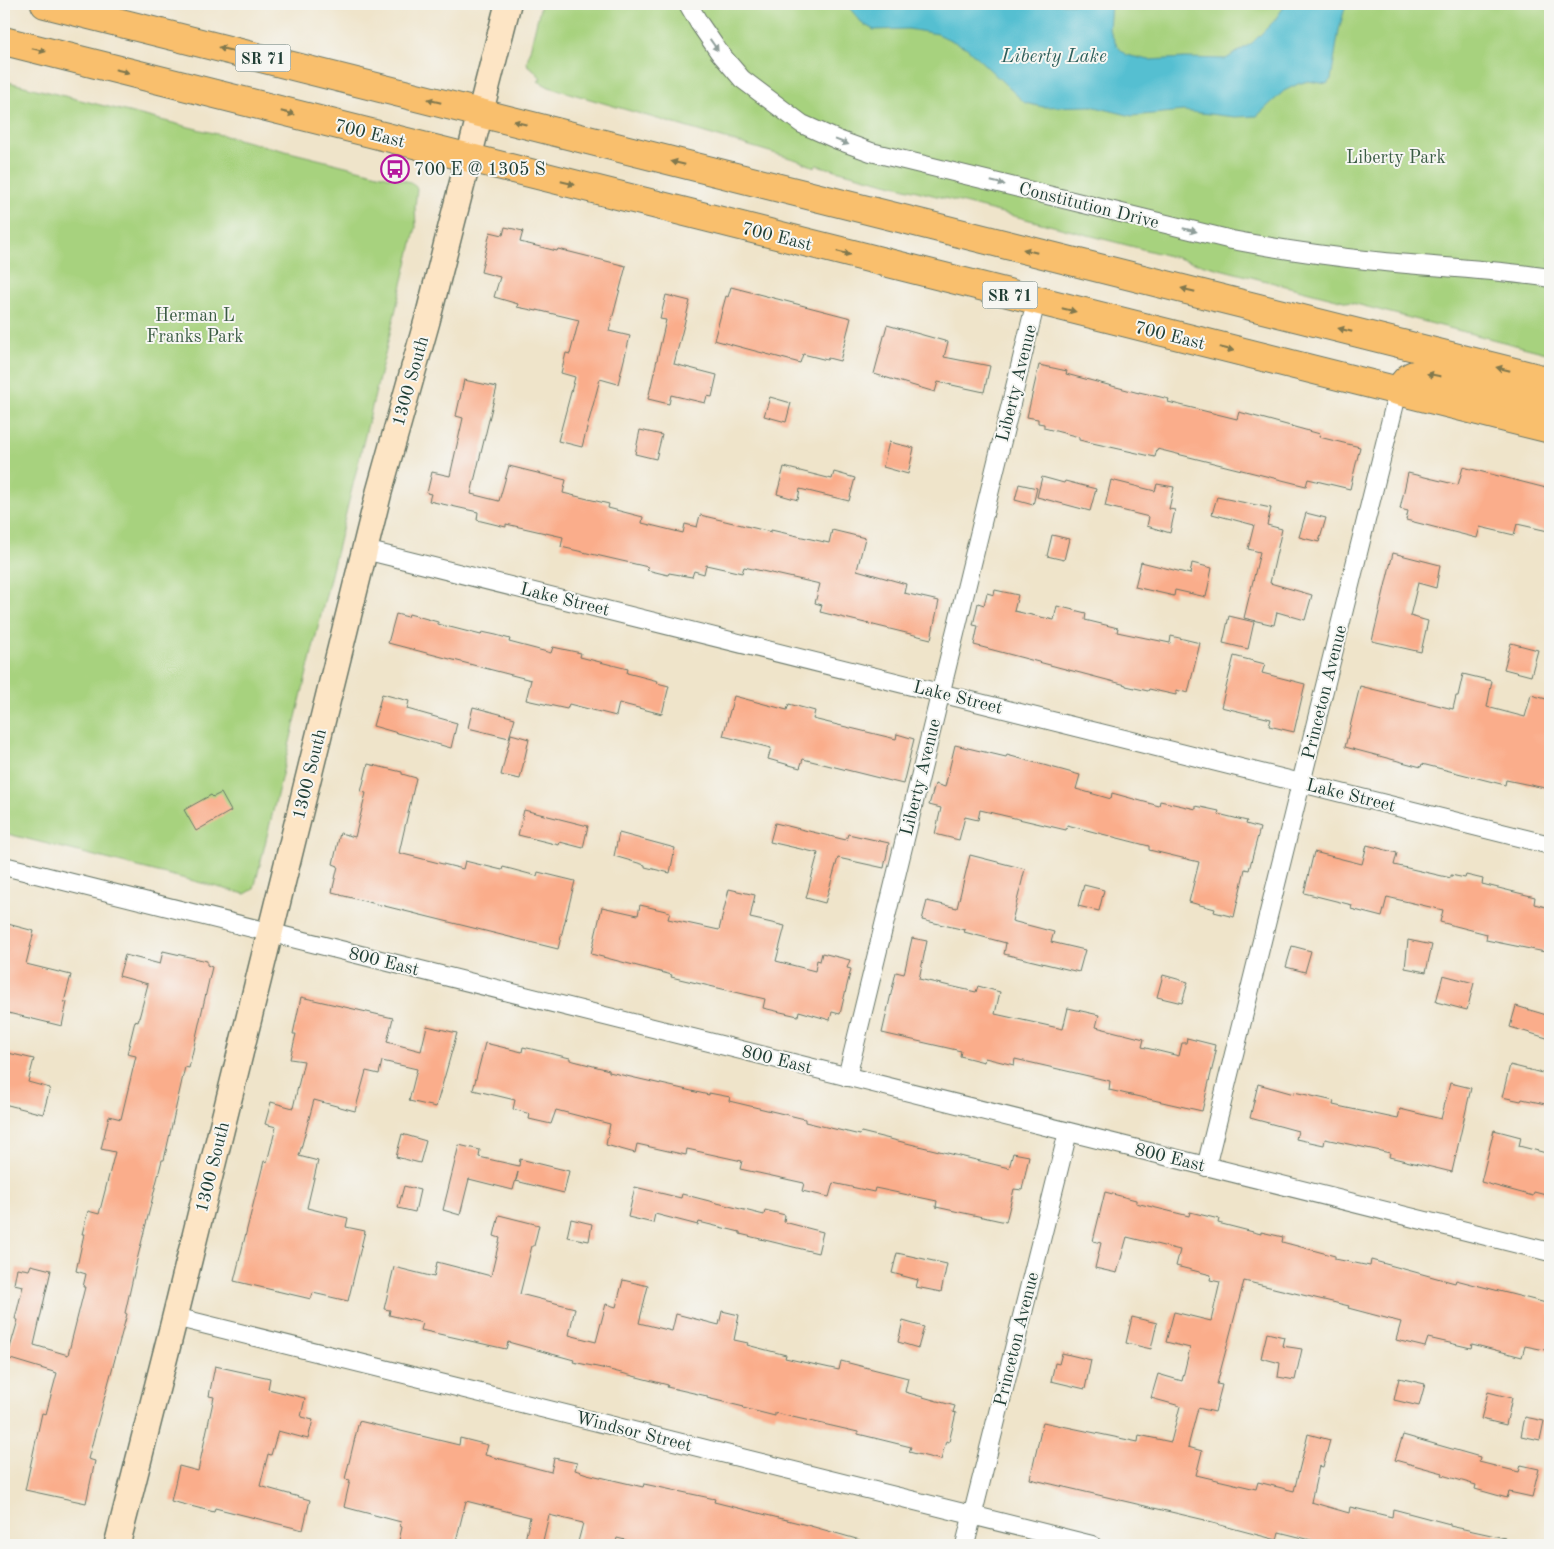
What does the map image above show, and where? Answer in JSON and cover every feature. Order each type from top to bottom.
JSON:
[{"type":"main road","name":"SR 71","points":[[45,4],[1550,381]]},
{"type":"main road","name":"700 East","points":[[4,41],[1550,429]]},
{"type":"main road","points":[[1398,391],[1405,379],[1416,374],[1431,374],[1530,399],[1550,400]]},
{"type":"street","name":"1300 South","points":[[117,1545],[382,483],[428,321],[508,4]]},
{"type":"street","name":"Constitution Drive","points":[[688,4],[719,52],[742,79],[802,124],[870,152],[1232,240],[1291,251],[1376,261],[1510,272],[1550,278]]},
{"type":"street","name":"Liberty Avenue","points":[[847,1077],[1036,301]]},
{"type":"street","name":"Princeton Avenue","points":[[1206,1167],[1398,391]]},
{"type":"street","name":"Lake Street","points":[[365,550],[1550,845]]},
{"type":"street","name":"800 East","points":[[4,866],[1550,1252]]},
{"type":"street","name":"Princeton Avenue","points":[[965,1545],[1068,1132]]},
{"type":"street","name":"Windsor Street","points":[[175,1317],[1092,1545]]},
{"type":"green space","name":"Liberty Park","points":[[541,4],[1550,4],[1550,354],[816,165],[815,167],[797,160],[549,87],[538,81],[541,78],[528,66],[527,62]]},
{"type":"green space","name":"Herman L Franks Park","points":[[4,81],[410,182],[417,188],[415,207],[416,227],[254,889],[245,894],[4,833]]},
{"type":"water","name":"Liberty Lake","points":[[846,4],[1111,4],[1109,29],[1117,46],[1126,55],[1149,60],[1185,58],[1226,59],[1252,43],[1274,21],[1286,4],[1346,4],[1339,30],[1331,79],[1327,84],[1308,81],[1298,84],[1284,91],[1257,116],[1235,117],[1183,111],[1132,116],[1091,106],[1043,107],[1025,103],[967,48],[938,34],[908,29],[874,30],[863,24]]},
{"type":"building","points":[[505,227],[523,231],[520,242],[557,251],[558,249],[626,266],[609,331],[630,336],[618,384],[600,379],[582,447],[558,441],[575,377],[561,373],[566,353],[570,354],[579,320],[517,307],[518,304],[494,297],[500,277],[481,272],[490,232],[503,235]]},
{"type":"building","points":[[731,287],[851,318],[840,361],[803,354],[800,363],[714,340],[726,296],[728,297]]},
{"type":"building","points":[[666,295],[690,301],[674,364],[717,375],[712,397],[707,396],[705,403],[671,395],[669,404],[648,399],[666,320],[660,319]]},
{"type":"building","points":[[887,325],[948,342],[944,357],[990,366],[984,392],[938,382],[935,392],[874,374]]},
{"type":"building","points":[[1039,365],[1067,371],[1066,374],[1169,399],[1168,402],[1237,419],[1239,412],[1320,434],[1319,437],[1360,447],[1350,489],[1308,479],[1306,486],[1157,449],[1155,457],[1079,440],[1079,437],[1044,428],[1044,424],[1038,423],[1038,419],[1027,417]]},
{"type":"building","points":[[464,380],[497,387],[471,494],[499,501],[509,466],[566,480],[563,493],[609,504],[608,508],[643,517],[642,523],[683,533],[685,524],[697,527],[700,515],[771,532],[771,530],[829,543],[832,530],[865,538],[857,570],[906,584],[904,593],[939,601],[931,639],[820,612],[822,605],[815,603],[820,584],[744,567],[742,573],[706,565],[704,574],[694,571],[692,577],[669,573],[668,575],[647,570],[648,567],[561,547],[563,537],[506,524],[506,527],[477,520],[478,512],[429,501],[431,494],[427,493],[432,472],[450,476],[463,418],[456,416]]},
{"type":"building","points":[[770,397],[791,403],[786,422],[764,416]]},
{"type":"building","points":[[640,430],[662,435],[656,459],[635,454]]},
{"type":"building","points":[[889,442],[914,448],[908,474],[883,467]]},
{"type":"building","points":[[784,467],[832,479],[834,472],[855,478],[849,501],[800,489],[798,500],[777,494]]},
{"type":"building","points":[[1463,467],[1550,489],[1548,531],[1517,524],[1514,535],[1480,527],[1477,538],[1406,520],[1408,511],[1400,509],[1408,473],[1458,485]]},
{"type":"building","points":[[1042,477],[1096,489],[1090,511],[1037,497]]},
{"type":"building","points":[[1111,480],[1155,491],[1157,484],[1174,487],[1169,509],[1175,510],[1170,533],[1147,526],[1149,517],[1105,506]]},
{"type":"building","points":[[1019,484],[1037,488],[1033,505],[1015,500]]},
{"type":"building","points":[[1217,497],[1271,508],[1267,525],[1282,529],[1270,583],[1312,595],[1305,620],[1277,612],[1274,625],[1244,618],[1260,552],[1248,549],[1254,525],[1212,514]]},
{"type":"building","points":[[1306,513],[1326,518],[1319,542],[1299,537]]},
{"type":"building","points":[[1052,535],[1069,539],[1064,560],[1047,556]]},
{"type":"building","points":[[1393,553],[1440,565],[1436,588],[1418,583],[1410,616],[1428,621],[1421,652],[1372,641]]},
{"type":"building","points":[[1141,562],[1190,574],[1192,563],[1212,568],[1206,597],[1175,590],[1174,596],[1135,587]]},
{"type":"building","points":[[995,590],[1018,595],[1014,611],[1054,620],[1057,606],[1086,613],[1085,620],[1118,628],[1117,632],[1170,643],[1171,636],[1200,643],[1188,693],[1176,690],[1176,695],[1149,689],[1148,691],[974,645],[978,626],[973,625],[978,603],[984,605],[987,593],[994,595]]},
{"type":"building","points":[[396,614],[408,617],[409,614],[481,635],[482,632],[496,635],[510,639],[509,642],[551,653],[553,647],[581,653],[580,657],[628,669],[627,673],[658,681],[657,683],[669,686],[662,714],[619,703],[616,716],[569,704],[567,709],[526,700],[531,680],[388,643]]},
{"type":"building","points":[[1229,616],[1254,622],[1248,649],[1223,643]]},
{"type":"building","points":[[1511,643],[1538,650],[1531,676],[1504,669]]},
{"type":"building","points":[[1234,656],[1265,664],[1262,673],[1305,684],[1294,732],[1269,726],[1271,719],[1221,707]]},
{"type":"building","points":[[1463,674],[1492,681],[1487,707],[1525,717],[1531,695],[1550,700],[1550,789],[1506,780],[1505,785],[1422,764],[1421,767],[1345,747],[1360,686],[1453,709]]},
{"type":"building","points":[[382,694],[409,701],[407,709],[457,723],[451,748],[373,726]]},
{"type":"building","points":[[734,696],[787,710],[789,704],[815,711],[813,719],[896,739],[897,734],[914,739],[903,784],[803,759],[800,768],[768,759],[771,748],[723,736]]},
{"type":"building","points":[[473,707],[515,718],[509,738],[468,728]]},
{"type":"building","points":[[511,734],[529,739],[520,779],[501,775]]},
{"type":"building","points":[[955,745],[1006,757],[1007,755],[1080,775],[1076,789],[1111,799],[1112,793],[1159,806],[1160,801],[1196,809],[1196,806],[1219,811],[1218,814],[1247,821],[1246,824],[1260,828],[1249,870],[1245,869],[1234,917],[1214,912],[1215,909],[1189,902],[1199,862],[1149,850],[1149,846],[1067,825],[1066,830],[980,810],[978,820],[965,817],[959,840],[935,834],[941,808],[929,805],[935,784],[945,787]]},
{"type":"building","points":[[368,764],[402,772],[402,774],[416,778],[399,853],[463,869],[465,861],[502,870],[503,867],[537,876],[538,872],[575,881],[558,949],[332,892],[338,866],[333,864],[340,833],[355,837],[366,793],[361,792]]},
{"type":"building","points":[[221,793],[231,811],[196,831],[184,810],[211,795],[213,797]]},
{"type":"building","points":[[524,810],[588,826],[583,848],[560,842],[559,845],[518,835]]},
{"type":"building","points":[[775,823],[846,840],[848,834],[889,843],[884,868],[838,858],[825,903],[806,898],[818,853],[770,842]]},
{"type":"building","points":[[619,833],[675,848],[670,873],[645,867],[645,865],[614,856]]},
{"type":"building","points":[[1367,845],[1397,853],[1394,865],[1451,878],[1451,875],[1465,878],[1466,875],[1483,879],[1482,884],[1535,897],[1534,904],[1550,908],[1550,953],[1486,940],[1487,934],[1440,922],[1443,910],[1387,897],[1382,917],[1351,909],[1352,905],[1304,893],[1314,852],[1362,864]]},
{"type":"building","points":[[970,855],[1025,869],[1012,921],[1054,932],[1051,942],[1085,950],[1079,972],[1004,954],[1006,943],[964,932],[965,930],[922,920],[927,901],[957,908]]},
{"type":"building","points":[[1084,885],[1104,890],[1099,911],[1078,906]]},
{"type":"building","points":[[729,889],[755,895],[750,918],[785,926],[776,961],[815,971],[817,960],[820,961],[822,953],[850,960],[847,968],[851,969],[840,1014],[832,1012],[830,1020],[799,1011],[798,1016],[763,1008],[765,999],[671,977],[672,975],[591,954],[602,907],[638,915],[640,905],[670,912],[668,919],[719,930]]},
{"type":"building","points":[[4,923],[34,931],[26,964],[71,975],[64,1002],[67,1002],[62,1026],[4,1012]]},
{"type":"building","points":[[912,938],[927,941],[919,979],[976,992],[978,986],[1000,992],[995,1014],[1063,1029],[1068,1008],[1099,1015],[1096,1027],[1144,1039],[1142,1047],[1179,1056],[1182,1043],[1186,1043],[1187,1038],[1215,1045],[1214,1050],[1216,1051],[1202,1111],[1109,1090],[1110,1081],[1015,1059],[1014,1065],[985,1058],[984,1062],[960,1056],[961,1051],[882,1033],[896,972],[904,974]]},
{"type":"building","points":[[1408,940],[1432,945],[1426,972],[1405,968]]},
{"type":"building","points":[[1292,946],[1311,951],[1305,972],[1286,967]]},
{"type":"building","points":[[163,951],[207,961],[207,965],[212,967],[189,1068],[185,1067],[164,1160],[162,1160],[137,1260],[125,1313],[127,1314],[88,1459],[95,1461],[86,1503],[25,1490],[42,1413],[46,1414],[57,1373],[7,1358],[18,1320],[15,1319],[23,1286],[14,1284],[17,1268],[29,1270],[31,1265],[51,1270],[34,1345],[68,1355],[85,1287],[83,1287],[86,1274],[76,1271],[84,1234],[82,1234],[88,1211],[99,1214],[115,1152],[101,1149],[109,1116],[121,1119],[136,1056],[127,1054],[135,1021],[138,1022],[148,984],[119,976],[125,955],[160,964]]},
{"type":"building","points":[[1163,975],[1188,982],[1182,1003],[1157,997]]},
{"type":"building","points":[[1443,975],[1474,983],[1467,1010],[1436,1002]]},
{"type":"building","points":[[301,997],[393,1018],[387,1042],[421,1051],[427,1026],[457,1033],[436,1107],[409,1101],[417,1069],[382,1061],[379,1074],[366,1071],[355,1111],[314,1100],[299,1156],[318,1161],[307,1208],[348,1218],[346,1227],[365,1231],[348,1301],[313,1293],[311,1299],[234,1281],[264,1161],[267,1162],[276,1127],[265,1124],[271,1102],[293,1108],[304,1061],[290,1059],[296,1034],[293,1034]]},
{"type":"building","points":[[1516,1006],[1550,1016],[1550,1039],[1510,1027]]},
{"type":"building","points":[[485,1043],[522,1052],[523,1047],[570,1058],[570,1060],[609,1070],[609,1072],[709,1095],[709,1093],[730,1097],[729,1101],[805,1119],[805,1122],[860,1135],[861,1132],[1009,1168],[1013,1153],[1029,1156],[1022,1190],[1014,1189],[1006,1222],[936,1207],[937,1201],[875,1188],[874,1192],[833,1183],[829,1197],[802,1191],[804,1183],[740,1169],[742,1161],[687,1149],[686,1155],[637,1144],[635,1153],[606,1145],[610,1124],[556,1110],[551,1124],[529,1119],[530,1114],[513,1109],[515,1100],[473,1090]]},
{"type":"building","points":[[8,1053],[34,1059],[28,1082],[50,1088],[43,1114],[4,1104],[4,1073]]},
{"type":"building","points":[[1510,1065],[1550,1075],[1550,1105],[1502,1097]]},
{"type":"building","points":[[1450,1083],[1471,1088],[1452,1172],[1389,1157],[1390,1153],[1325,1139],[1324,1145],[1296,1139],[1298,1131],[1250,1118],[1258,1084],[1294,1094],[1294,1092],[1334,1101],[1333,1105],[1398,1119],[1400,1109],[1441,1119]]},
{"type":"building","points":[[1494,1130],[1521,1137],[1519,1146],[1550,1154],[1550,1196],[1534,1192],[1533,1196],[1481,1182]]},
{"type":"building","points":[[402,1134],[426,1141],[420,1163],[396,1157]]},
{"type":"building","points":[[459,1145],[480,1150],[479,1157],[519,1166],[520,1159],[569,1171],[564,1193],[516,1181],[518,1172],[513,1190],[469,1179],[460,1215],[443,1210]]},
{"type":"building","points":[[404,1186],[420,1190],[415,1212],[398,1208]]},
{"type":"building","points":[[635,1187],[681,1198],[682,1194],[764,1215],[765,1210],[785,1215],[784,1222],[823,1232],[818,1253],[699,1222],[698,1225],[655,1214],[653,1223],[628,1217]]},
{"type":"building","points":[[1105,1192],[1136,1200],[1136,1203],[1189,1216],[1190,1212],[1219,1219],[1218,1223],[1261,1234],[1261,1232],[1283,1237],[1282,1242],[1335,1256],[1335,1259],[1370,1266],[1371,1260],[1455,1283],[1456,1280],[1550,1304],[1550,1351],[1525,1346],[1522,1357],[1472,1344],[1471,1348],[1428,1338],[1425,1347],[1396,1340],[1401,1322],[1348,1308],[1349,1306],[1244,1281],[1217,1384],[1222,1385],[1215,1412],[1198,1408],[1188,1447],[1202,1451],[1196,1475],[1256,1489],[1258,1482],[1294,1491],[1308,1434],[1330,1440],[1323,1467],[1319,1466],[1311,1502],[1349,1513],[1350,1507],[1392,1517],[1393,1509],[1450,1524],[1450,1526],[1505,1538],[1504,1545],[1331,1545],[1279,1532],[1277,1540],[1205,1520],[1030,1479],[1043,1422],[1138,1442],[1139,1435],[1171,1442],[1180,1406],[1151,1398],[1158,1374],[1182,1381],[1190,1348],[1166,1342],[1174,1312],[1211,1321],[1220,1282],[1210,1280],[1211,1275],[1176,1266],[1180,1250],[1127,1237],[1117,1273],[1095,1268],[1101,1243],[1093,1241]]},
{"type":"building","points":[[499,1215],[539,1225],[520,1294],[575,1308],[569,1335],[596,1342],[606,1304],[616,1307],[623,1280],[648,1286],[639,1323],[672,1331],[676,1314],[719,1325],[722,1311],[739,1315],[734,1340],[786,1355],[785,1358],[839,1370],[841,1361],[908,1378],[905,1392],[955,1406],[953,1412],[956,1413],[949,1442],[946,1441],[941,1460],[909,1452],[911,1447],[858,1434],[858,1432],[775,1413],[775,1416],[743,1408],[707,1398],[707,1396],[667,1387],[668,1385],[573,1362],[574,1360],[508,1342],[506,1349],[421,1330],[423,1323],[389,1315],[390,1310],[384,1309],[394,1267],[434,1277],[437,1262],[491,1276],[500,1238],[494,1236]]},
{"type":"building","points":[[571,1219],[592,1224],[589,1241],[567,1237]]},
{"type":"building","points":[[897,1253],[947,1264],[941,1292],[916,1287],[918,1280],[892,1273]]},
{"type":"building","points":[[1132,1317],[1157,1323],[1151,1349],[1126,1343]]},
{"type":"building","points":[[903,1321],[924,1327],[918,1348],[898,1342]]},
{"type":"building","points":[[1267,1333],[1284,1337],[1282,1346],[1302,1349],[1295,1380],[1278,1377],[1280,1363],[1261,1358]]},
{"type":"building","points":[[1062,1353],[1091,1360],[1085,1389],[1051,1381],[1055,1363],[1059,1364]]},
{"type":"building","points":[[215,1366],[270,1378],[268,1389],[305,1398],[301,1417],[313,1420],[308,1439],[278,1431],[271,1455],[268,1454],[260,1486],[310,1500],[303,1530],[215,1508],[214,1512],[171,1501],[179,1466],[198,1471],[214,1397],[209,1396]]},
{"type":"building","points":[[1399,1378],[1425,1384],[1419,1406],[1394,1400]]},
{"type":"building","points":[[1488,1392],[1512,1398],[1506,1425],[1481,1419]]},
{"type":"building","points":[[1525,1417],[1544,1421],[1540,1440],[1521,1436]]},
{"type":"building","points":[[359,1421],[459,1445],[460,1438],[488,1445],[485,1455],[551,1472],[554,1458],[577,1463],[575,1470],[587,1474],[643,1487],[644,1484],[715,1499],[714,1502],[860,1540],[859,1545],[645,1545],[617,1538],[615,1545],[592,1545],[578,1542],[583,1523],[549,1515],[542,1545],[524,1545],[530,1517],[466,1501],[455,1545],[398,1545],[402,1527],[400,1526],[401,1522],[344,1507],[350,1480],[345,1479]]},
{"type":"building","points":[[1403,1435],[1480,1457],[1479,1462],[1519,1472],[1521,1465],[1539,1469],[1532,1497],[1509,1492],[1507,1498],[1475,1489],[1476,1485],[1442,1475],[1443,1473],[1395,1460]]},
{"type":"place","name":"700 E @ 1305 S","points":[[395,169]]}]
